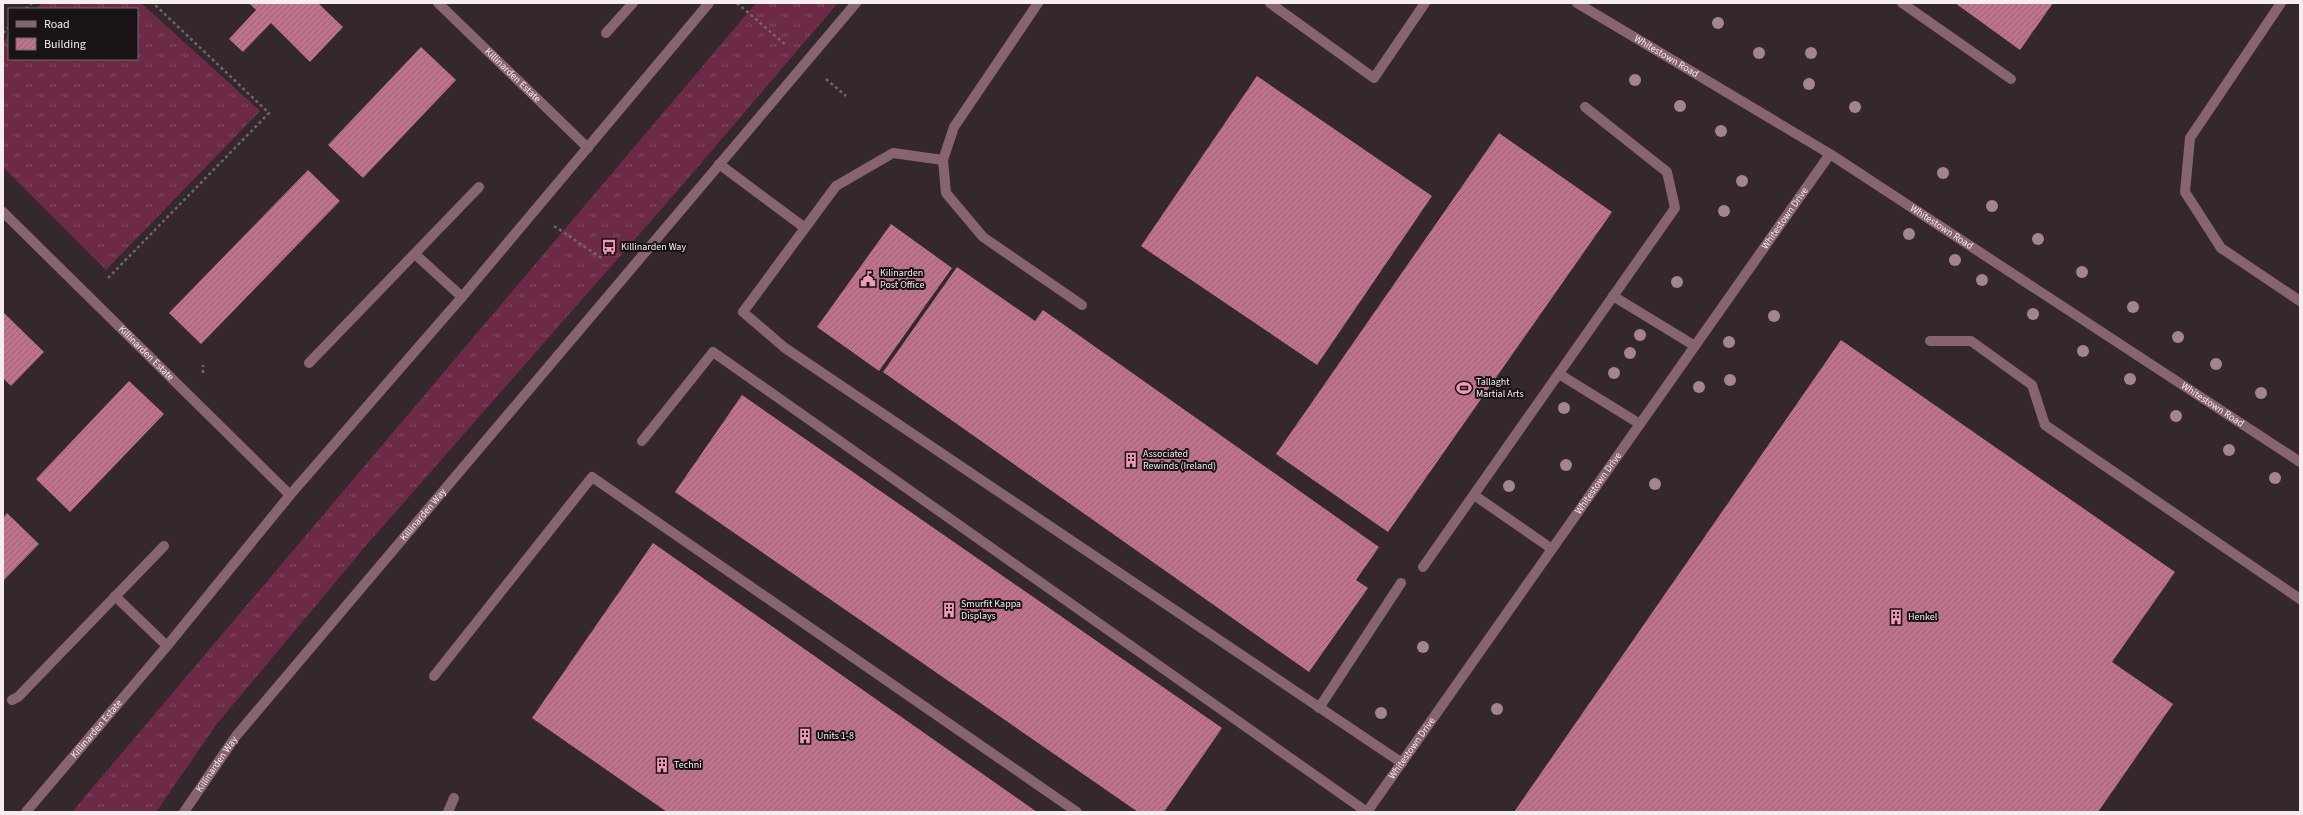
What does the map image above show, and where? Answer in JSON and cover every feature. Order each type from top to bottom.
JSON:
[{"type":"street","name":"Killinarden Estate","points":[[438,3],[588,148]]},
{"type":"street","points":[[606,33],[633,3]]},
{"type":"street","name":"Killinarden Estate","points":[[26,812],[167,646],[290,495],[462,297],[709,3]]},
{"type":"street","name":"Killinarden Way","points":[[184,812],[236,736],[856,3]]},
{"type":"street","points":[[1038,3],[954,127],[943,160],[946,193],[983,237],[1082,305]]},
{"type":"street","points":[[1270,3],[1374,78],[1425,3]]},
{"type":"street","name":"Whitestown Road","points":[[1577,3],[1830,154],[2300,462]]},
{"type":"street","points":[[1902,3],[2011,79]]},
{"type":"street","points":[[2281,3],[2190,138],[2185,192],[2221,248],[2300,301]]},
{"type":"street","points":[[1423,568],[1675,208],[1667,172],[1585,107]]},
{"type":"street","points":[[943,160],[893,153],[836,186],[743,312],[785,348],[1402,763]]},
{"type":"street","name":"Whitestown Drive","points":[[1367,812],[1830,154]]},
{"type":"street","points":[[719,164],[805,228]]},
{"type":"street","points":[[309,363],[479,187]]},
{"type":"street","name":"Killinarden Estate","points":[[3,212],[290,495]]},
{"type":"street","points":[[415,254],[462,297]]},
{"type":"street","points":[[1613,296],[1694,346]]},
{"type":"street","points":[[1930,341],[1971,341],[2032,385],[2045,425],[2300,599]]},
{"type":"street","points":[[642,441],[713,352],[1367,812]]},
{"type":"street","points":[[1559,374],[1640,424]]},
{"type":"street","points":[[434,676],[592,477],[1077,812]]},
{"type":"street","points":[[1474,495],[1552,549]]},
{"type":"street","points":[[12,700],[18,697],[164,546]]},
{"type":"street","points":[[1319,708],[1401,583]]},
{"type":"street","points":[[115,596],[167,646]]},
{"type":"street","points":[[448,812],[454,798]]},
{"type":"path","points":[[108,278],[269,113],[153,3]]},
{"type":"path","points":[[534,212],[603,259]]},
{"type":"green space","points":[[41,3],[141,3],[260,111],[106,270],[3,167],[3,42],[8,37],[8,60],[138,60],[138,8],[37,8]]},
{"type":"green space","points":[[756,3],[838,3],[672,197],[363,549],[216,725],[156,812],[72,812]]},
{"type":"building","points":[[249,3],[318,3],[343,27],[310,62],[271,23],[243,52],[229,39],[256,10]]},
{"type":"building","points":[[1955,3],[2053,3],[2020,50]]},
{"type":"building","points":[[421,47],[456,80],[363,178],[328,145]]},
{"type":"building","points":[[1257,76],[1432,196],[1317,365],[1141,246]]},
{"type":"building","points":[[1499,133],[1612,212],[1388,532],[1276,454]]},
{"type":"building","points":[[308,170],[340,201],[201,344],[169,313]]},
{"type":"building","points":[[891,224],[952,268],[879,371],[817,327]]},
{"type":"building","name":"Associated Rewinds (Ireland)","points":[[957,267],[1035,321],[1043,310],[1379,547],[1356,580],[1368,588],[1309,672],[883,372]]},
{"type":"building","points":[[3,312],[44,352],[11,386],[3,378]]},
{"type":"building","name":"Henkel","points":[[1841,340],[2175,572],[2112,662],[2173,704],[2098,812],[1514,812]]},
{"type":"building","points":[[129,381],[164,414],[70,512],[36,479]]},
{"type":"building","name":"Smurfit Kappa Displays","points":[[742,395],[1222,728],[1164,812],[1138,812],[675,492]]},
{"type":"building","points":[[7,513],[39,544],[3,581],[3,518]]},
{"type":"building","name":"Units 1-8","points":[[653,543],[1037,812],[667,812],[532,718]]},
{"type":"place","name":"Killinarden Way","points":[[609,247]]},
{"type":"place","name":"Kilinarden Post Office","points":[[868,279]]},
{"type":"place","name":"Tallaght Martial Arts","points":[[1464,388]]},
{"type":"place","name":"Associated Rewinds (Ireland)","points":[[1131,460]]},
{"type":"place","name":"Smurfit Kappa Displays","points":[[949,610]]},
{"type":"place","name":"Henkel","points":[[1896,617]]},
{"type":"place","name":"Units 1-8","points":[[805,736]]},
{"type":"place","name":"Techni","points":[[662,765]]}]
